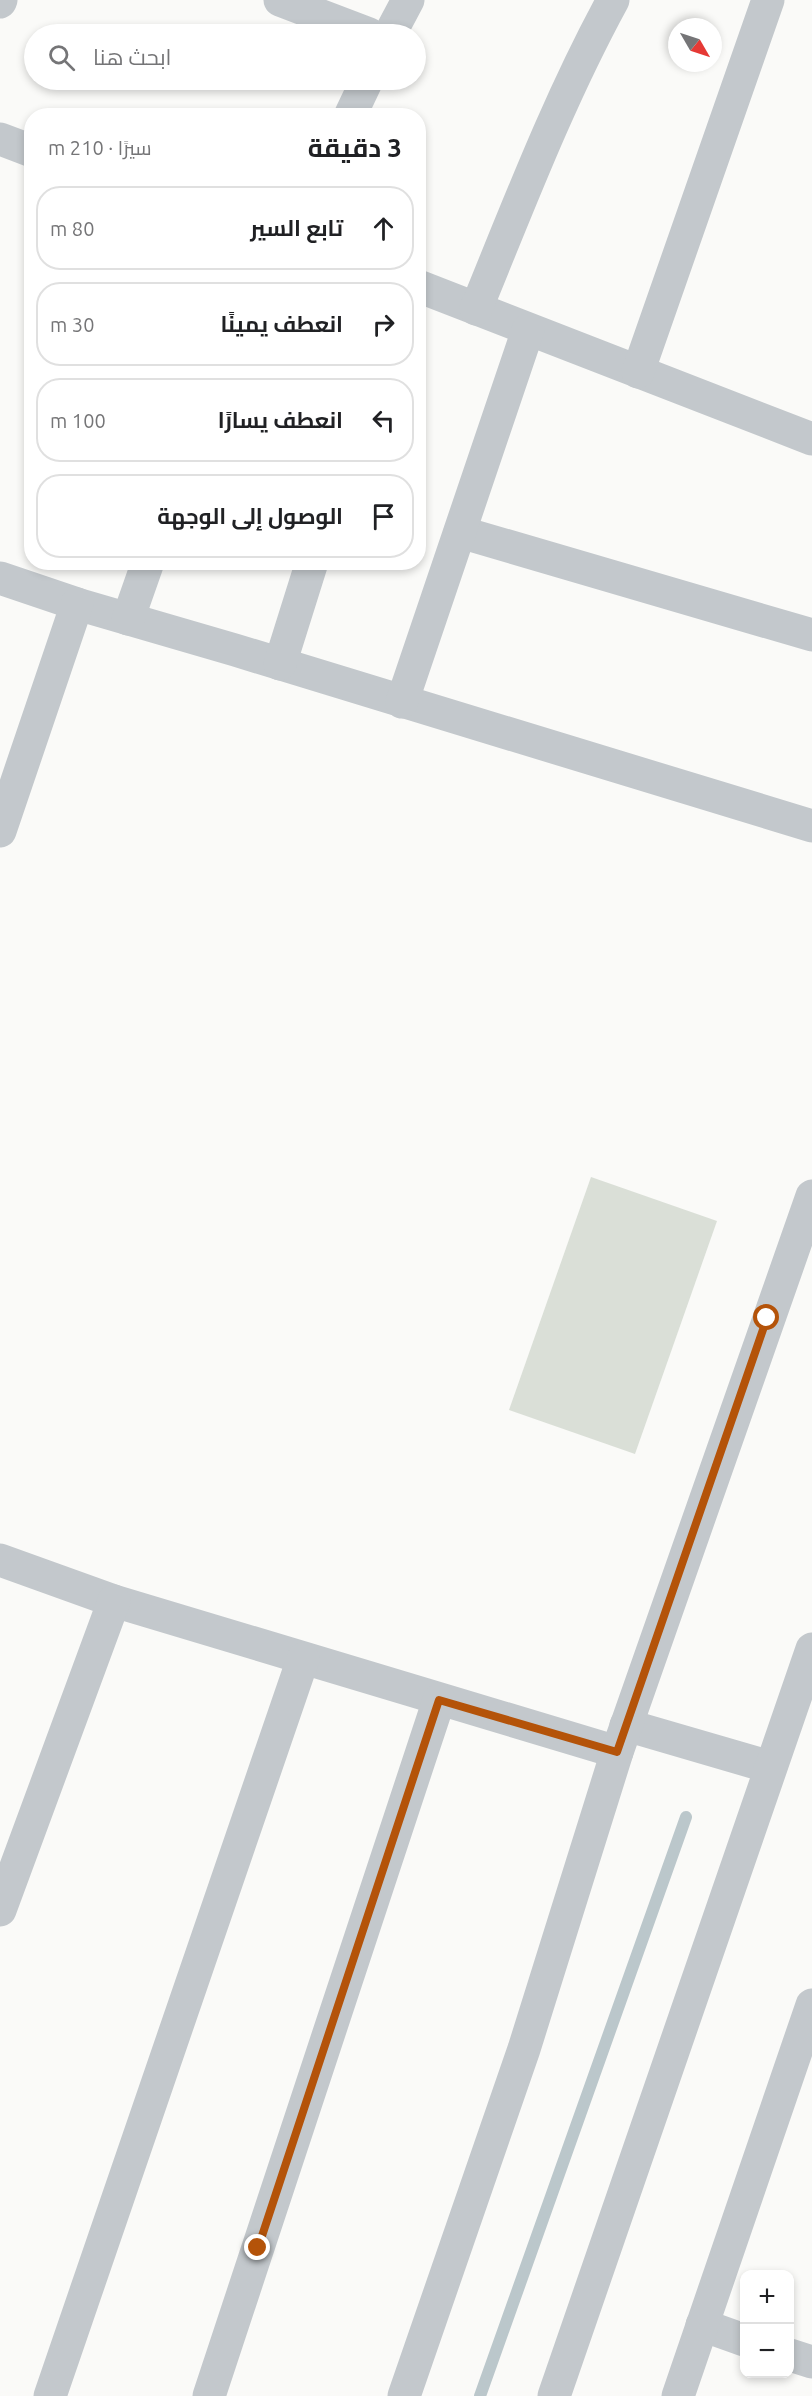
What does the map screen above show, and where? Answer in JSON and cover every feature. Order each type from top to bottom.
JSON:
[{"type":"street","points":[[280,0],[343,24]]},
{"type":"street","points":[[395,24],[408,0]]},
{"type":"street","points":[[476,309],[549,129],[589,44],[613,0]]},
{"type":"street","points":[[638,372],[768,0]]},
{"type":"street","points":[[354,108],[362,90]]},
{"type":"street","points":[[426,289],[812,439]]},
{"type":"street","points":[[402,702],[528,330]]},
{"type":"street","points":[[460,532],[812,636]]},
{"type":"street","points":[[128,619],[145,570]]},
{"type":"street","points":[[280,664],[309,570]]},
{"type":"street","points":[[0,578],[77,604],[812,826]]},
{"type":"street","points":[[0,831],[77,604]]},
{"type":"street","points":[[404,2396],[524,2049],[812,1196]]},
{"type":"street","points":[[0,1560],[114,1601],[439,1700],[630,1736],[756,1764]]},
{"type":"street","points":[[0,1910],[114,1601]]},
{"type":"street","points":[[554,2396],[756,1764],[812,1649]]},
{"type":"street","points":[[50,2396],[303,1659]]},
{"type":"street","points":[[209,2396],[439,1700]]},
{"type":"street","points":[[678,2396],[812,2005]]},
{"type":"street","points":[[702,2325],[740,2339]]},
{"type":"street","points":[[794,2357],[812,2362]]},
{"type":"shaded area","points":[[591,1177],[717,1221],[635,1454],[509,1410]]},
{"type":"waterway","points":[[480,2396],[686,1817]]},
{"type":"route","points":[[258,2248],[439,1700],[617,1752],[767,1318]]}]
